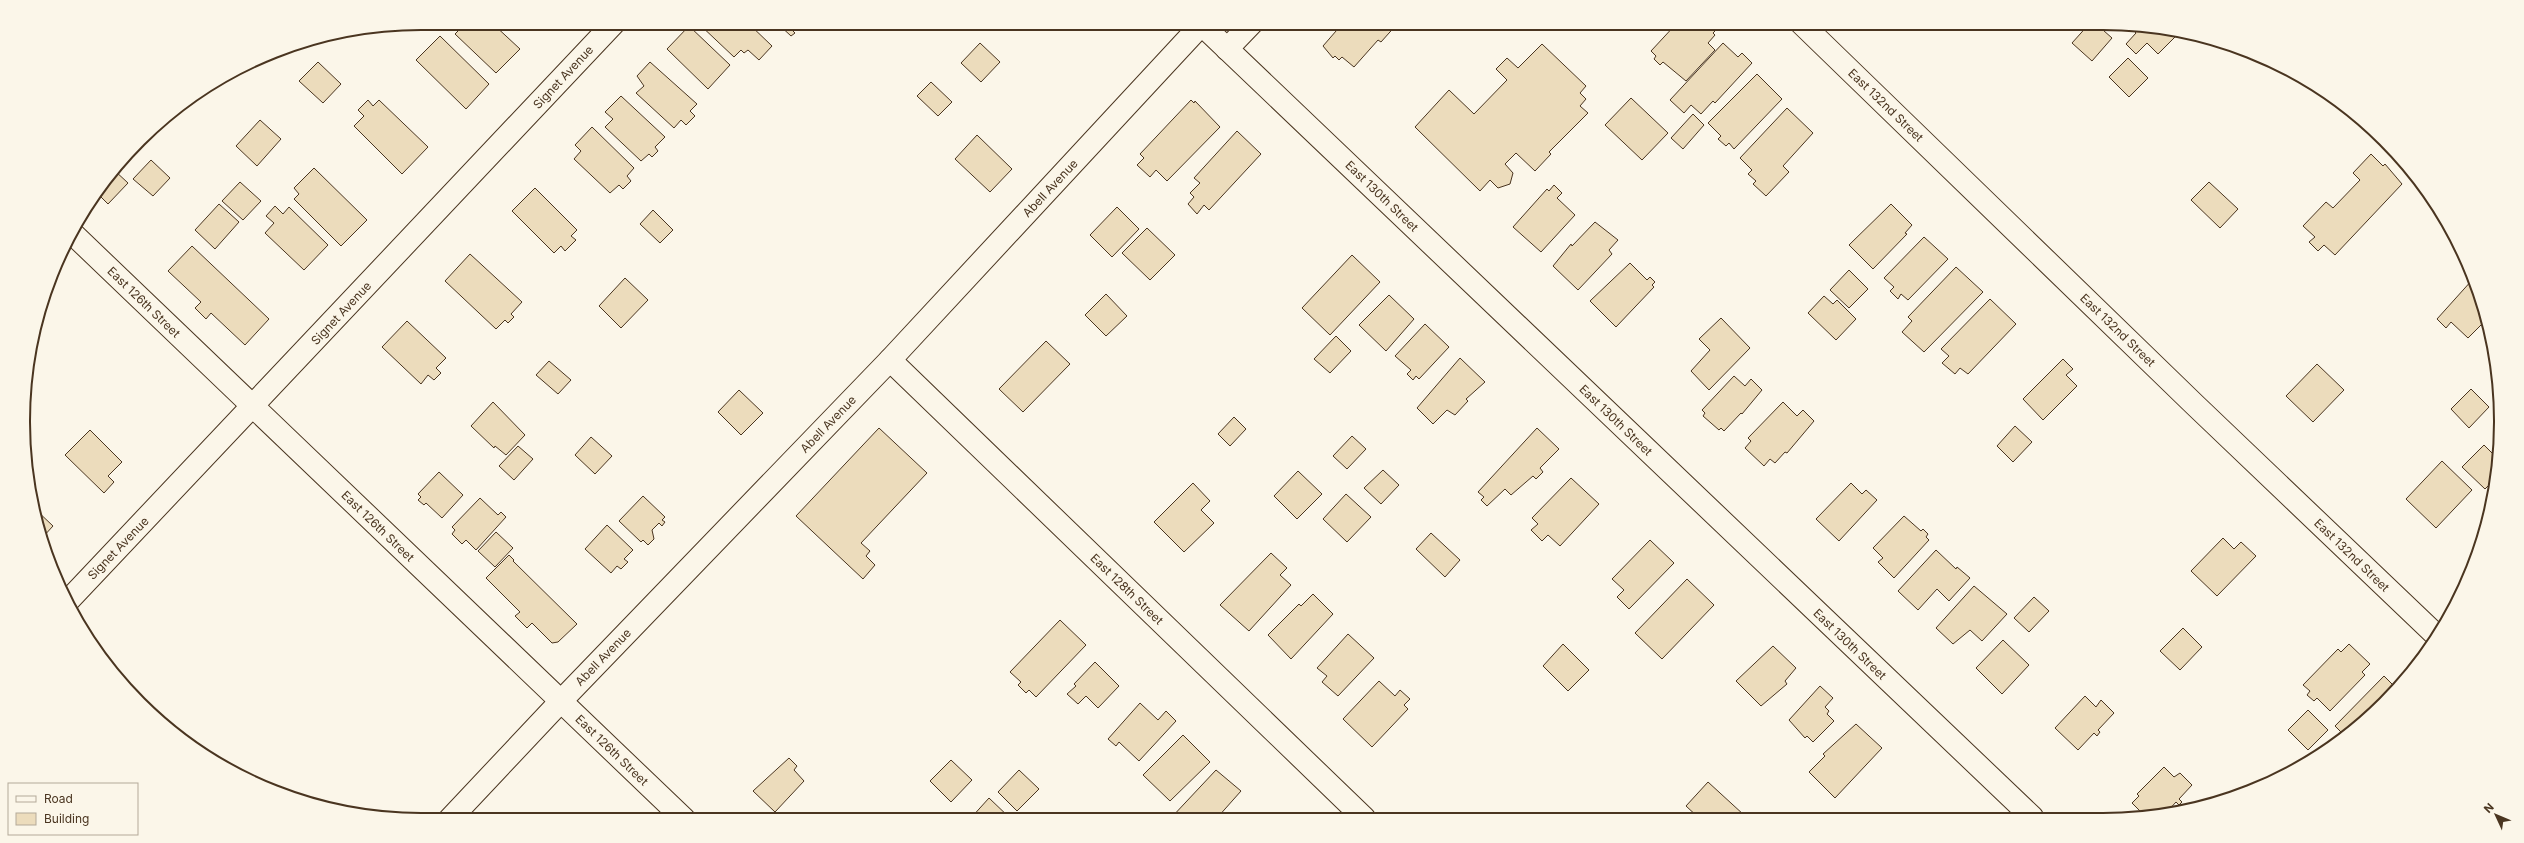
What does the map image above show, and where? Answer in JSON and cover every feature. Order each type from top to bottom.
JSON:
[{"type":"street","name":"Signet Avenue","points":[[71,597],[607,30]]},
{"type":"street","name":"Abell Avenue","points":[[456,813],[561,700],[890,360],[1195,30]]},
{"type":"street","name":"East 130th Street","points":[[1207,30],[2028,813]]},
{"type":"street","points":[[1227,49],[1245,30]]},
{"type":"street","name":"East 132nd Street","points":[[1808,30],[2195,405],[2433,632]]},
{"type":"street","name":"East 126th Street","points":[[76,237],[252,407],[561,700],[677,813]]},
{"type":"street","name":"East 128th Street","points":[[890,360],[1359,813]]},
{"type":"building","points":[[459,30],[500,30],[520,49],[496,73],[455,34]]},
{"type":"building","points":[[685,30],[693,30],[730,65],[708,89],[667,49]]},
{"type":"building","points":[[705,30],[755,30],[772,46],[759,60],[748,50],[744,53],[741,50],[734,57]]},
{"type":"building","points":[[785,30],[792,30],[795,33],[791,36]]},
{"type":"building","points":[[1337,30],[1392,30],[1381,42],[1378,40],[1354,67],[1342,57],[1339,60],[1335,56],[1333,58],[1323,46]]},
{"type":"building","points":[[1670,30],[1716,30],[1713,33],[1715,35],[1708,43],[1715,50],[1686,81],[1663,62],[1660,65],[1654,59],[1656,56],[1651,51]]},
{"type":"building","points":[[2084,30],[2103,30],[2112,38],[2092,61],[2072,43]]},
{"type":"building","points":[[2134,32],[2154,33],[2175,37],[2158,54],[2147,43],[2136,54],[2126,44],[2136,33]]},
{"type":"building","points":[[440,36],[489,84],[466,109],[416,60]]},
{"type":"building","points":[[980,43],[1000,62],[981,82],[961,63]]},
{"type":"building","points":[[1723,43],[1738,57],[1742,53],[1752,63],[1715,103],[1713,101],[1701,114],[1691,105],[1684,113],[1670,100]]},
{"type":"building","points":[[1542,44],[1586,86],[1580,93],[1586,99],[1580,106],[1588,113],[1549,152],[1551,154],[1535,171],[1516,153],[1505,164],[1513,173],[1510,184],[1498,188],[1490,180],[1480,191],[1415,127],[1449,90],[1474,114],[1507,80],[1496,69],[1507,58],[1518,68]]},
{"type":"building","points":[[2128,58],[2148,78],[2129,97],[2109,77]]},
{"type":"building","points":[[318,62],[341,84],[323,103],[299,81]]},
{"type":"building","points":[[650,62],[697,104],[690,111],[695,116],[686,125],[681,120],[674,128],[636,93],[644,86],[637,76]]},
{"type":"building","points":[[1757,74],[1782,99],[1734,149],[1729,143],[1726,146],[1718,139],[1721,136],[1708,123]]},
{"type":"building","points":[[931,82],[952,102],[938,116],[917,96]]},
{"type":"building","points":[[621,96],[665,137],[655,147],[658,151],[652,157],[649,154],[641,161],[605,127],[613,119],[605,112]]},
{"type":"building","points":[[1631,98],[1668,133],[1642,160],[1605,125]]},
{"type":"building","points":[[368,100],[373,106],[379,100],[428,147],[402,174],[354,126],[364,116],[358,110]]},
{"type":"building","points":[[1191,100],[1194,103],[1195,101],[1220,127],[1167,181],[1156,170],[1150,177],[1137,165],[1144,158],[1140,154]]},
{"type":"building","points":[[1787,108],[1813,133],[1783,166],[1789,172],[1766,196],[1753,184],[1756,181],[1748,174],[1752,170],[1740,158]]},
{"type":"building","points":[[1693,114],[1704,125],[1683,149],[1671,138]]},
{"type":"building","points":[[260,120],[281,139],[257,166],[236,146]]},
{"type":"building","points":[[592,127],[634,168],[627,176],[631,181],[623,189],[619,185],[610,193],[574,159],[581,151],[575,145]]},
{"type":"building","points":[[1237,131],[1261,154],[1209,210],[1204,205],[1197,214],[1188,204],[1194,197],[1190,193],[1200,183],[1194,178]]},
{"type":"building","points":[[977,135],[1012,169],[990,192],[955,159]]},
{"type":"building","points":[[2371,154],[2383,166],[2385,164],[2402,184],[2335,255],[2324,245],[2318,251],[2309,242],[2315,237],[2303,226],[2326,202],[2333,208],[2360,180],[2353,173]]},
{"type":"building","points":[[151,160],[170,178],[153,196],[133,179]]},
{"type":"building","points":[[314,168],[367,220],[341,246],[294,199],[299,194],[294,188]]},
{"type":"building","points":[[118,174],[128,183],[108,204],[101,197]]},
{"type":"building","points":[[240,182],[261,201],[243,220],[222,201]]},
{"type":"building","points":[[2209,182],[2238,209],[2220,228],[2191,200]]},
{"type":"building","points":[[1554,185],[1562,193],[1557,198],[1575,215],[1541,252],[1513,227],[1547,189],[1549,191]]},
{"type":"building","points":[[535,188],[577,230],[571,236],[576,240],[565,251],[561,246],[554,253],[512,211]]},
{"type":"building","points":[[219,204],[239,222],[215,249],[195,230]]},
{"type":"building","points":[[1891,204],[1912,225],[1905,233],[1907,234],[1873,269],[1849,245]]},
{"type":"building","points":[[275,206],[283,214],[289,207],[328,245],[304,270],[265,233],[274,223],[266,216]]},
{"type":"building","points":[[1117,207],[1139,229],[1112,257],[1090,235]]},
{"type":"building","points":[[653,210],[673,230],[660,243],[640,224]]},
{"type":"building","points":[[1595,222],[1618,240],[1609,250],[1612,254],[1578,290],[1553,266],[1571,244],[1572,246]]},
{"type":"building","points":[[1147,228],[1175,255],[1150,280],[1122,253]]},
{"type":"building","points":[[1924,237],[1948,259],[1908,300],[1901,294],[1898,299],[1890,291],[1894,287],[1884,278]]},
{"type":"building","points":[[192,246],[269,319],[245,345],[211,313],[206,319],[195,308],[201,302],[168,271]]},
{"type":"building","points":[[470,254],[522,302],[511,314],[514,317],[508,323],[505,320],[496,329],[445,281]]},
{"type":"building","points":[[1352,255],[1380,282],[1330,335],[1302,308]]},
{"type":"building","points":[[1630,263],[1647,280],[1650,277],[1655,282],[1652,285],[1654,287],[1616,327],[1590,301]]},
{"type":"building","points":[[1956,267],[1983,292],[1924,352],[1902,332],[1912,321],[1908,317]]},
{"type":"building","points":[[1849,270],[1868,289],[1849,308],[1830,290]]},
{"type":"building","points":[[625,278],[648,300],[621,328],[599,306]]},
{"type":"building","points":[[2468,284],[2482,324],[2468,338],[2451,322],[2446,328],[2437,319]]},
{"type":"building","points":[[1106,294],[1127,316],[1106,336],[1085,315]]},
{"type":"building","points":[[1389,295],[1414,319],[1386,351],[1359,325]]},
{"type":"building","points":[[1824,296],[1833,304],[1837,300],[1856,319],[1836,340],[1808,313]]},
{"type":"building","points":[[1990,299],[2016,324],[1968,374],[1960,368],[1955,374],[1942,363],[1949,356],[1941,349]]},
{"type":"building","points":[[1721,318],[1750,348],[1709,390],[1691,371],[1710,350],[1699,339]]},
{"type":"building","points":[[407,321],[446,358],[436,368],[441,373],[434,380],[428,375],[421,384],[382,347]]},
{"type":"building","points":[[1425,324],[1449,347],[1419,379],[1416,376],[1413,380],[1407,374],[1411,370],[1395,356]]},
{"type":"building","points":[[1336,336],[1351,351],[1330,373],[1314,359]]},
{"type":"building","points":[[1046,341],[1070,364],[1023,412],[999,389]]},
{"type":"building","points":[[1460,358],[1485,382],[1466,399],[1468,401],[1455,415],[1447,410],[1433,424],[1417,408]]},
{"type":"building","points":[[2063,359],[2073,369],[2066,375],[2077,386],[2043,420],[2023,399]]},
{"type":"building","points":[[549,361],[571,380],[558,394],[536,375]]},
{"type":"building","points":[[2317,364],[2344,390],[2313,422],[2286,396]]},
{"type":"building","points":[[1734,376],[1745,386],[1751,379],[1762,390],[1742,414],[1741,413],[1724,431],[1721,428],[1719,430],[1703,416],[1705,413],[1702,410]]},
{"type":"building","points":[[2471,389],[2489,407],[2469,428],[2451,409]]},
{"type":"building","points":[[739,390],[763,413],[741,435],[718,412]]},
{"type":"building","points":[[493,402],[525,435],[506,455],[495,446],[494,448],[471,426]]},
{"type":"building","points":[[1783,402],[1797,416],[1803,410],[1814,421],[1787,453],[1785,452],[1775,463],[1770,459],[1764,466],[1745,448],[1751,441],[1748,438]]},
{"type":"building","points":[[1234,417],[1246,429],[1230,446],[1218,434]]},
{"type":"building","points":[[2015,426],[2032,442],[2013,462],[1997,446]]},
{"type":"building","points":[[879,428],[927,473],[861,543],[870,551],[866,556],[875,565],[863,579],[796,516]]},
{"type":"building","points":[[1537,428],[1559,449],[1540,468],[1543,472],[1536,479],[1533,476],[1511,495],[1505,489],[1487,506],[1481,500],[1484,497],[1478,492]]},
{"type":"building","points":[[90,430],[122,462],[108,476],[114,482],[104,493],[65,455]]},
{"type":"building","points":[[1352,436],[1366,449],[1347,469],[1333,456]]},
{"type":"building","points":[[591,437],[612,456],[595,474],[575,455]]},
{"type":"building","points":[[2484,445],[2492,454],[2488,486],[2485,489],[2462,467]]},
{"type":"building","points":[[518,446],[533,459],[514,480],[499,466]]},
{"type":"building","points":[[2442,461],[2472,490],[2436,528],[2406,499]]},
{"type":"building","points":[[1383,470],[1399,485],[1381,504],[1364,488]]},
{"type":"building","points":[[1298,471],[1322,494],[1297,519],[1274,496]]},
{"type":"building","points":[[439,472],[463,495],[442,518],[426,503],[424,505],[418,500],[421,497],[418,494]]},
{"type":"building","points":[[1571,478],[1599,504],[1560,546],[1548,535],[1542,541],[1531,530],[1538,524],[1532,518]]},
{"type":"building","points":[[1193,483],[1210,501],[1201,510],[1214,523],[1184,552],[1154,522]]},
{"type":"building","points":[[1851,483],[1862,494],[1866,490],[1877,500],[1839,541],[1816,519]]},
{"type":"building","points":[[1346,494],[1371,517],[1347,542],[1323,519]]},
{"type":"building","points":[[643,496],[665,517],[662,520],[665,522],[662,526],[659,523],[652,530],[654,539],[648,545],[643,540],[641,542],[619,521]]},
{"type":"building","points":[[480,498],[498,515],[501,512],[506,517],[476,550],[466,540],[462,544],[452,534],[455,530],[452,527]]},
{"type":"building","points":[[41,515],[53,526],[46,533]]},
{"type":"building","points":[[1904,516],[1921,531],[1923,529],[1928,534],[1926,537],[1929,540],[1894,578],[1878,562],[1883,558],[1873,548]]},
{"type":"building","points":[[607,525],[633,550],[624,559],[628,562],[621,569],[617,566],[611,573],[585,549]]},
{"type":"building","points":[[496,532],[513,548],[495,567],[478,551]]},
{"type":"building","points":[[1431,533],[1460,560],[1445,577],[1416,549]]},
{"type":"building","points":[[2223,538],[2234,549],[2241,542],[2256,556],[2217,596],[2191,571]]},
{"type":"building","points":[[1650,540],[1674,563],[1629,609],[1617,597],[1624,590],[1612,579]]},
{"type":"building","points":[[1936,550],[1956,569],[1957,567],[1970,578],[1949,601],[1937,589],[1918,610],[1898,591]]},
{"type":"building","points":[[1271,553],[1287,568],[1280,575],[1291,585],[1249,631],[1220,605]]},
{"type":"building","points":[[509,555],[514,560],[513,561],[577,624],[558,642],[552,643],[532,623],[527,628],[515,616],[520,612],[486,578]]},
{"type":"building","points":[[1687,579],[1714,605],[1662,659],[1635,633]]},
{"type":"building","points":[[1974,586],[2007,614],[1982,641],[1970,630],[1953,644],[1936,628]]},
{"type":"building","points":[[1313,594],[1333,614],[1291,659],[1268,635],[1299,604],[1301,606]]},
{"type":"building","points":[[2034,597],[2049,611],[2029,632],[2014,618]]},
{"type":"building","points":[[1060,620],[1086,645],[1036,697],[1029,690],[1026,693],[1018,685],[1021,682],[1010,672]]},
{"type":"building","points":[[2183,628],[2202,647],[2180,670],[2160,651]]},
{"type":"building","points":[[1348,634],[1374,658],[1338,696],[1322,682],[1327,676],[1317,668]]},
{"type":"building","points":[[2003,640],[2029,665],[2002,694],[1976,668]]},
{"type":"building","points":[[1563,644],[1589,670],[1568,691],[1543,666]]},
{"type":"building","points":[[2349,644],[2370,664],[2362,672],[2365,675],[2330,711],[2317,698],[2314,701],[2307,695],[2310,691],[2303,685],[2338,649],[2341,652]]},
{"type":"building","points":[[1773,646],[1796,668],[1785,681],[1787,684],[1761,706],[1736,681]]},
{"type":"building","points":[[1095,662],[1119,686],[1098,708],[1086,696],[1078,704],[1067,694],[1076,686],[1074,684]]},
{"type":"building","points":[[2384,676],[2392,684],[2361,716],[2341,732],[2335,726]]},
{"type":"building","points":[[1379,681],[1395,696],[1400,690],[1410,699],[1404,705],[1408,709],[1372,747],[1343,719]]},
{"type":"building","points":[[1820,686],[1833,698],[1825,707],[1829,711],[1827,714],[1834,721],[1813,742],[1807,736],[1805,738],[1789,720]]},
{"type":"building","points":[[2085,696],[2096,707],[2101,700],[2114,713],[2098,730],[2100,732],[2097,736],[2094,733],[2078,750],[2055,728]]},
{"type":"building","points":[[1140,703],[1158,720],[1166,711],[1176,721],[1139,761],[1119,742],[1116,746],[1108,739]]},
{"type":"building","points":[[2308,710],[2328,730],[2308,750],[2288,730]]},
{"type":"building","points":[[1856,724],[1882,748],[1835,798],[1809,772],[1825,756],[1823,754]]},
{"type":"building","points":[[1183,735],[1210,762],[1170,801],[1143,775]]},
{"type":"building","points":[[789,758],[797,766],[794,770],[804,781],[775,812],[753,791]]},
{"type":"building","points":[[951,760],[972,780],[951,802],[930,781]]},
{"type":"building","points":[[2164,767],[2174,777],[2180,773],[2192,785],[2179,799],[2182,802],[2179,805],[2176,802],[2172,806],[2154,810],[2140,811],[2132,803],[2139,796],[2137,794]]},
{"type":"building","points":[[1019,770],[1039,789],[1017,811],[998,792]]},
{"type":"building","points":[[1216,770],[1241,791],[1221,813],[1176,813]]},
{"type":"building","points":[[1708,782],[1742,813],[1694,813],[1686,806]]},
{"type":"building","points":[[989,798],[1005,813],[975,813]]}]
